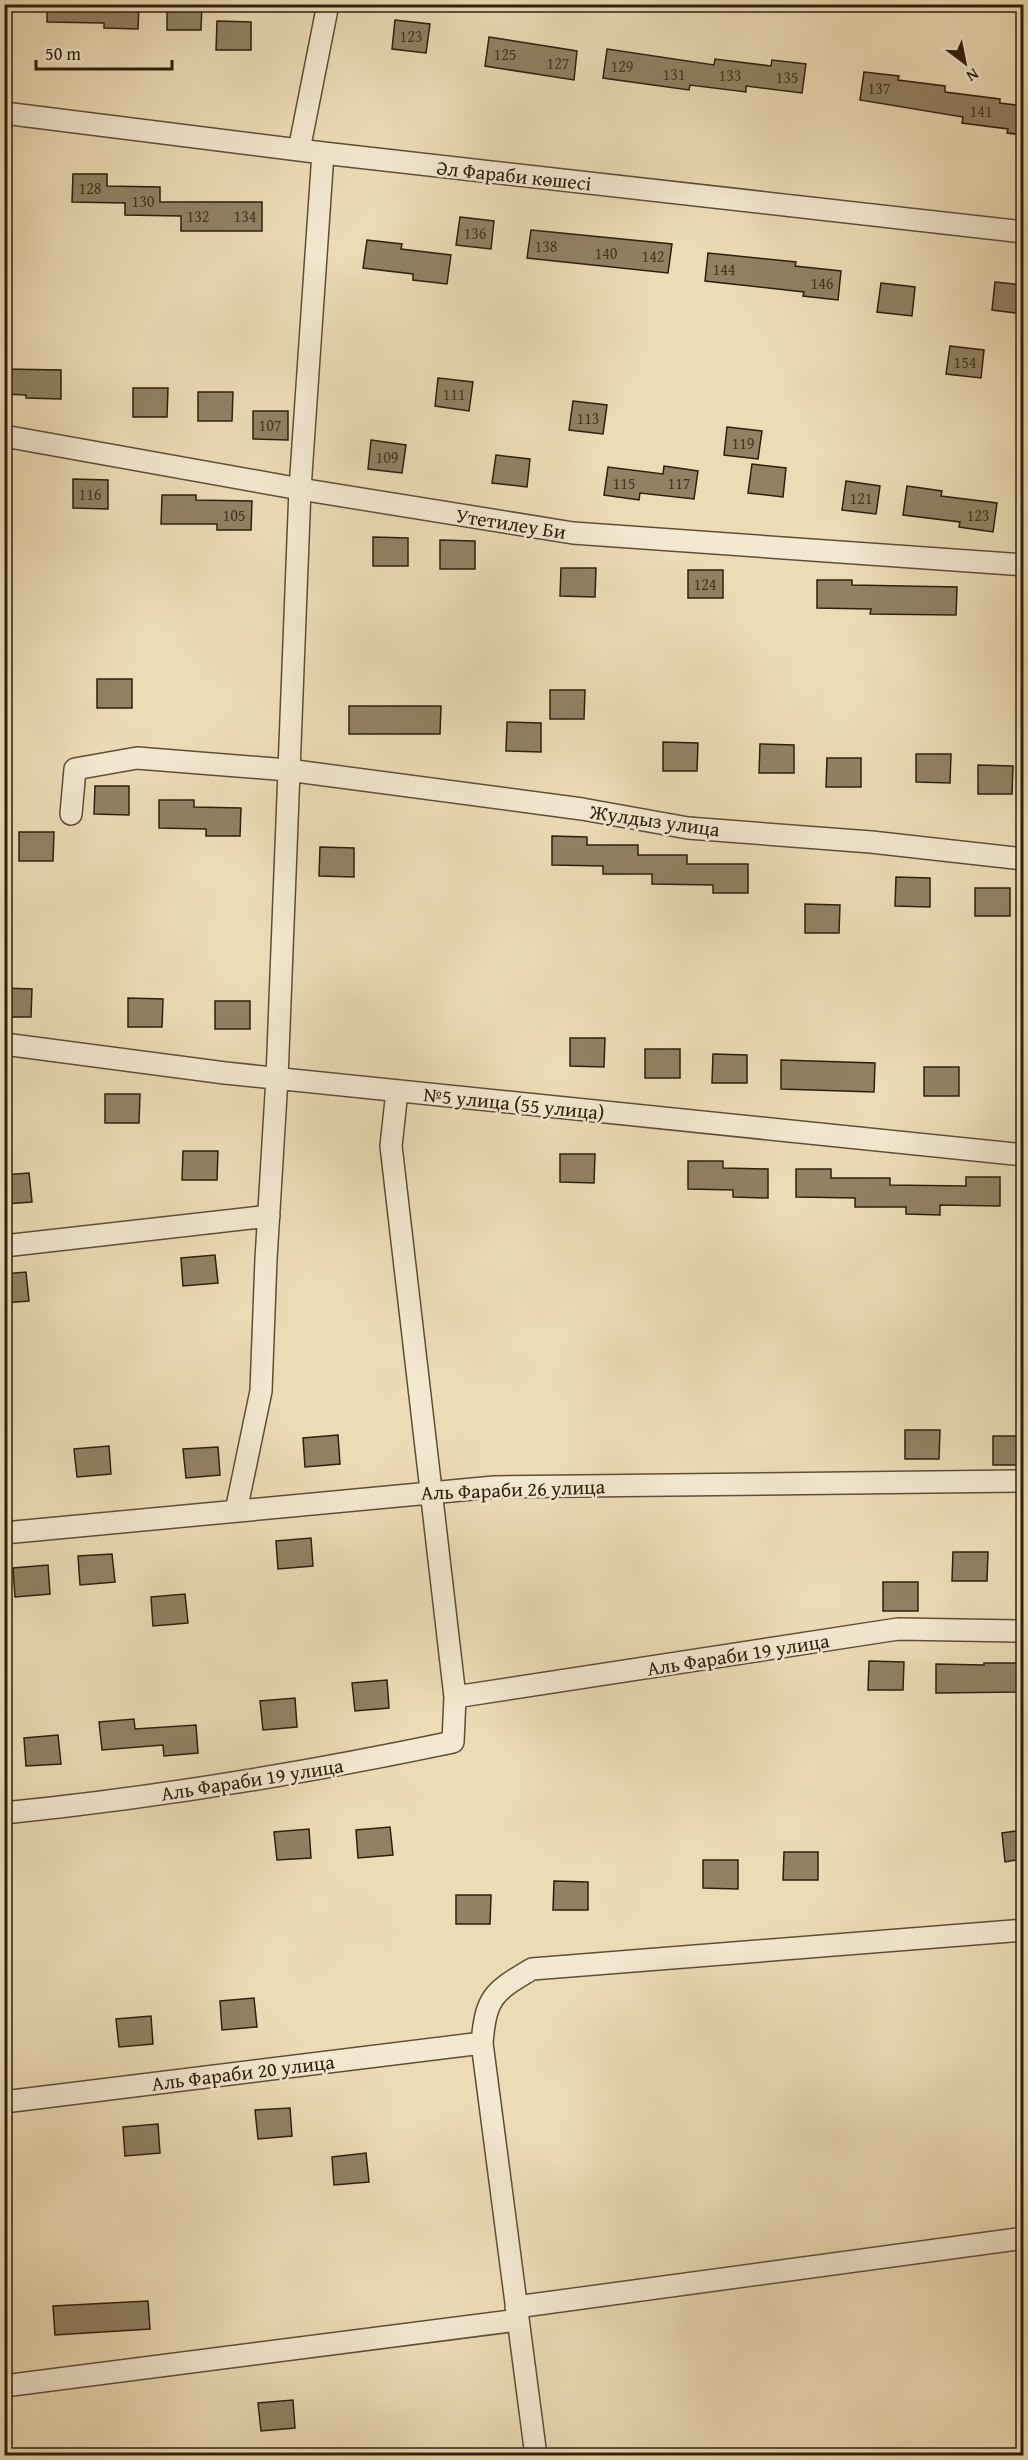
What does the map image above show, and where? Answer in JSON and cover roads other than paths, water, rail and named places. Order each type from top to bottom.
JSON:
[{"type":"street","points":[[299,150],[328,4]]},
{"type":"street","name":"Әл Фараби көшесі","points":[[4,113],[323,153],[1023,232]]},
{"type":"street","points":[[236,1511],[261,1391],[268,1216],[277,1078],[300,489],[323,153]]},
{"type":"street","name":"Утетилеу Би","points":[[4,436],[300,489],[573,533],[1023,565]]},
{"type":"street","name":"Жулдыз улица","points":[[71,814],[75,769],[137,758],[288,770],[582,809],[688,828],[871,842],[1023,859]]},
{"type":"street","name":"№5 улица (55 улица)","points":[[4,1044],[277,1078],[1023,1155]]},
{"type":"street","name":"Аль Фараби 19 улица","points":[[4,1812],[105,1803],[375,1758],[453,1742],[455,1697],[391,1146],[397,1091]]},
{"type":"street","points":[[4,1246],[268,1216]]},
{"type":"street","name":"Аль Фараби 26 улица","points":[[4,1533],[431,1491],[494,1487],[1023,1481]]},
{"type":"street","name":"Аль Фараби 19 улица","points":[[455,1697],[898,1629],[1023,1631]]},
{"type":"street","points":[[536,2456],[482,2043],[485,2012],[500,1987],[532,1969],[1023,1930]]},
{"type":"street","name":"Аль Фараби 20 улица","points":[[4,2102],[482,2043]]},
{"type":"street","points":[[4,2386],[517,2314],[1023,2238]]}]
